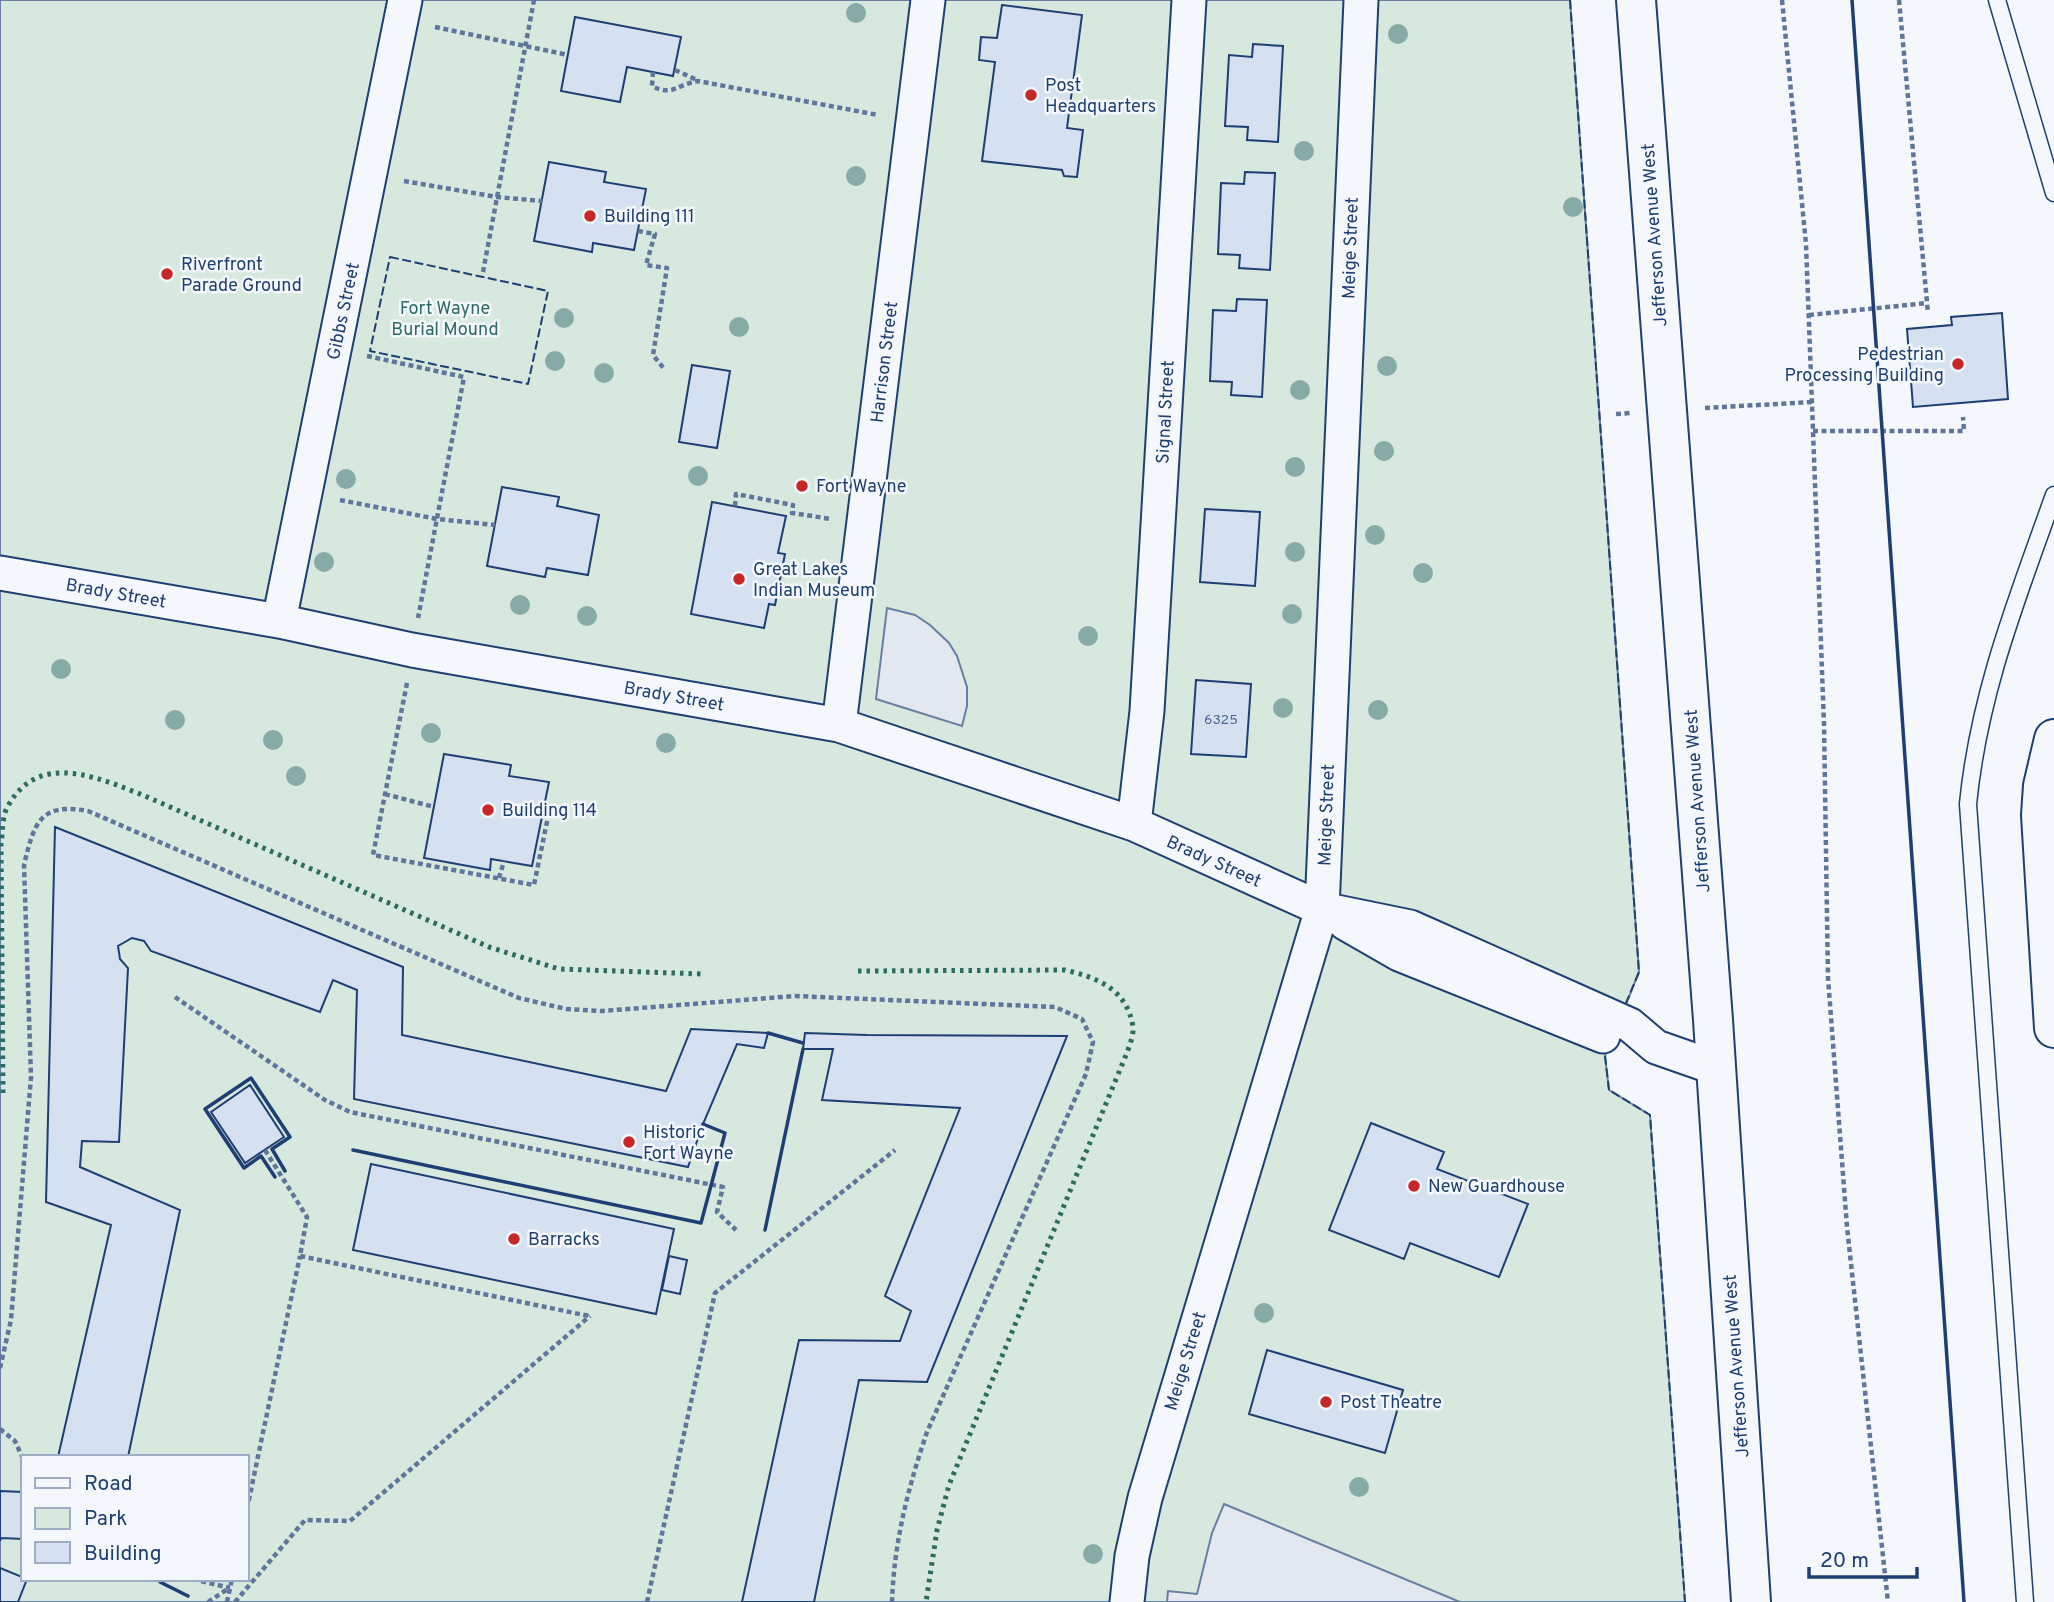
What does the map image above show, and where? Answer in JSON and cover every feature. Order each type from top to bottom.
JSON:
[{"type":"main road","name":"Jefferson Avenue West","points":[[1636,0],[1716,1068],[1751,1602]]},
{"type":"main road","points":[[2054,739],[2043,786],[2041,815],[2054,1028]]},
{"type":"street","name":"Harrison Street","points":[[839,725],[928,0]]},
{"type":"street","name":"Signal Street","points":[[1134,824],[1147,711],[1189,0]]},
{"type":"street","name":"Meige Street","points":[[1126,1602],[1132,1556],[1145,1498],[1322,909],[1361,0]]},
{"type":"street","name":"Gibbs Street","points":[[279,621],[403,10]]},
{"type":"street","name":"Brady Street","points":[[0,573],[279,621],[412,650],[839,725],[1134,824],[1322,909],[1410,927],[1630,1025],[1656,1046],[1716,1068]]},
{"type":"lane","points":[[1997,0],[2054,193]]},
{"type":"lane","points":[[2025,1602],[1968,804],[1978,734],[1998,653],[2054,495]]},
{"type":"path","points":[[483,272],[534,0]]},
{"type":"path","points":[[1782,0],[1805,244],[1824,724],[1828,978],[1847,1227],[1888,1602]]},
{"type":"path","points":[[1899,0],[1928,313]]},
{"type":"path","points":[[403,10],[568,55]]},
{"type":"path","points":[[675,70],[698,81],[914,122]]},
{"type":"path","points":[[653,72],[652,86],[662,92],[673,91],[685,83],[698,81]]},
{"type":"path","points":[[371,176],[497,197],[541,201]]},
{"type":"path","points":[[638,231],[654,234],[646,265],[667,268],[653,355],[665,370]]},
{"type":"path","points":[[1808,315],[1927,303]]},
{"type":"path","points":[[335,349],[464,377],[416,625]]},
{"type":"path","points":[[1717,408],[1812,402]]},
{"type":"path","points":[[1813,431],[1964,431],[1963,417]]},
{"type":"path","points":[[305,494],[437,519],[495,525]]},
{"type":"path","points":[[735,506],[736,494],[793,505],[792,513],[838,521]]},
{"type":"path","points":[[408,675],[373,855],[534,885],[548,812],[543,814]]},
{"type":"path","points":[[385,794],[434,807]]},
{"type":"path","points":[[0,1368],[3,1343],[11,1320],[32,1077],[24,864],[32,832],[46,814],[68,807],[88,811],[519,998],[566,1009],[602,1011],[795,996],[1055,1007],[1082,1018],[1093,1042],[1086,1074],[927,1432],[911,1479],[899,1528],[892,1602]]},
{"type":"path","points":[[499,878],[504,861]]},
{"type":"path","points":[[175,998],[326,1100],[350,1112],[723,1187],[717,1212],[736,1230]]},
{"type":"path","points":[[248,1504],[307,1217],[265,1150]]},
{"type":"path","points":[[647,1602],[715,1293],[895,1150]]},
{"type":"path","points":[[235,1602],[305,1520],[350,1521],[590,1316],[300,1256]]},
{"type":"path","points":[[0,1429],[15,1441],[21,1455]]},
{"type":"path","points":[[201,1581],[230,1588]]},
{"type":"path","points":[[227,1602],[232,1581]]},
{"type":"path","points":[[208,1602],[230,1588]]},
{"type":"green space","name":"Fort Wayne","points":[[0,0],[1570,0],[1639,972],[1605,1056],[1609,1090],[1650,1115],[1685,1602],[0,1602]]},
{"type":"shaded area","points":[[887,608],[915,615],[949,643],[957,656],[967,687],[967,706],[962,726],[876,699]]},
{"type":"shaded area","points":[[1224,1504],[1460,1602],[1167,1602],[1168,1591],[1197,1594],[1212,1533]]},
{"type":"building","name":"Post Headquarters","points":[[1002,5],[1082,15],[1067,128],[1083,130],[1077,177],[1064,176],[1062,170],[982,161],[995,62],[979,60],[981,37],[997,38]]},
{"type":"building","points":[[575,17],[681,37],[673,76],[627,67],[620,102],[561,91]]},
{"type":"building","points":[[1253,44],[1283,46],[1278,142],[1247,140],[1248,127],[1225,126],[1229,55],[1252,57]]},
{"type":"building","name":"Building 111","points":[[549,162],[606,172],[604,182],[646,189],[634,250],[593,243],[592,252],[534,241]]},
{"type":"building","points":[[1245,172],[1275,173],[1270,270],[1239,268],[1240,255],[1218,254],[1221,183],[1244,184]]},
{"type":"building","points":[[1237,299],[1267,300],[1262,397],[1231,395],[1232,382],[1210,381],[1213,310],[1236,311]]},
{"type":"building","name":"Pedestrian Processing Building","points":[[2002,313],[2008,399],[1913,407],[1907,329],[1952,325],[1951,317]]},
{"type":"building","points":[[692,365],[730,371],[717,448],[679,442]]},
{"type":"building","points":[[502,487],[559,497],[557,506],[599,515],[588,575],[547,568],[545,577],[487,566]]},
{"type":"building","name":"Great Lakes Indian Museum","points":[[712,502],[786,516],[778,553],[785,554],[775,605],[769,604],[764,628],[691,614]]},
{"type":"building","points":[[1205,509],[1260,512],[1255,586],[1200,582]]},
{"type":"building","points":[[1196,680],[1251,684],[1246,757],[1191,754]]},
{"type":"building","name":"Building 114","points":[[444,754],[511,765],[509,776],[549,782],[532,866],[491,859],[490,870],[424,858]]},
{"type":"building","name":"Historic Fort Wayne","points":[[55,827],[403,967],[402,1035],[666,1091],[691,1029],[768,1033],[764,1048],[737,1044],[688,1167],[354,1099],[357,990],[333,980],[320,1012],[151,951],[144,941],[132,938],[118,946],[120,959],[128,968],[119,1142],[82,1141],[80,1167],[180,1210],[128,1455],[58,1455],[111,1225],[46,1202]]},
{"type":"building","points":[[805,1033],[1067,1036],[927,1382],[859,1380],[814,1602],[742,1602],[799,1340],[900,1341],[911,1311],[885,1296],[960,1108],[822,1100],[833,1049],[803,1049]]},
{"type":"building","points":[[250,1085],[284,1137],[245,1163],[211,1112]]},
{"type":"building","name":"New Guardhouse","points":[[1371,1123],[1444,1152],[1437,1169],[1528,1204],[1499,1277],[1410,1243],[1404,1259],[1329,1230]]},
{"type":"building","name":"Barracks","points":[[371,1164],[674,1229],[656,1314],[353,1250]]},
{"type":"building","points":[[669,1256],[687,1260],[680,1294],[662,1290]]},
{"type":"building","name":"Post Theatre","points":[[1267,1350],[1403,1390],[1385,1453],[1249,1414]]},
{"type":"building","points":[[0,1491],[21,1492],[21,1539],[1,1538],[0,1541]]},
{"type":"building","points":[[0,1568],[21,1577],[21,1581],[26,1581],[18,1602],[0,1602]]},
{"type":"hedge","points":[[3,1093],[1,843],[4,819],[8,806],[21,789],[36,778],[53,773],[90,776],[109,782],[489,947],[559,969],[702,974]]},
{"type":"hedge","points":[[858,971],[1065,970],[1089,977],[1118,994],[1130,1014],[1133,1027],[1126,1055],[949,1485],[937,1530],[926,1602]]},
{"type":"fence","points":[[1570,0],[1639,972],[1626,1003]]},
{"type":"fence","points":[[390,257],[548,291],[528,384],[370,351],[390,257]]},
{"type":"fence","points":[[1605,1056],[1609,1090],[1650,1115],[1685,1602]]},
{"type":"wall","points":[[1852,0],[1964,1602]]},
{"type":"wall","points":[[768,1033],[803,1043]]},
{"type":"wall","points":[[765,1230],[803,1049]]},
{"type":"wall","points":[[275,1177],[261,1156],[244,1168],[205,1109],[251,1078],[290,1137],[272,1149],[285,1171]]},
{"type":"wall","points":[[353,1150],[701,1223],[725,1133],[703,1124]]},
{"type":"wall","points":[[160,1581],[188,1596]]},
{"type":"place","name":"Post Headquarters","points":[[1031,95]]},
{"type":"place","name":"Building 111","points":[[590,216]]},
{"type":"place","name":"Riverfront Parade Ground","points":[[167,274]]},
{"type":"place","name":"Pedestrian Processing Building","points":[[1958,364]]},
{"type":"place","name":"Fort Wayne","points":[[802,486]]},
{"type":"place","name":"Great Lakes Indian Museum","points":[[739,579]]},
{"type":"place","name":"Building 114","points":[[488,810]]},
{"type":"place","name":"Historic Fort Wayne","points":[[629,1142]]},
{"type":"place","name":"New Guardhouse","points":[[1414,1186]]},
{"type":"place","name":"Barracks","points":[[514,1239]]},
{"type":"place","name":"Post Theatre","points":[[1326,1402]]},
{"type":"park label","name":"Fort Wayne Burial Mound","points":[[445,318]]}]
